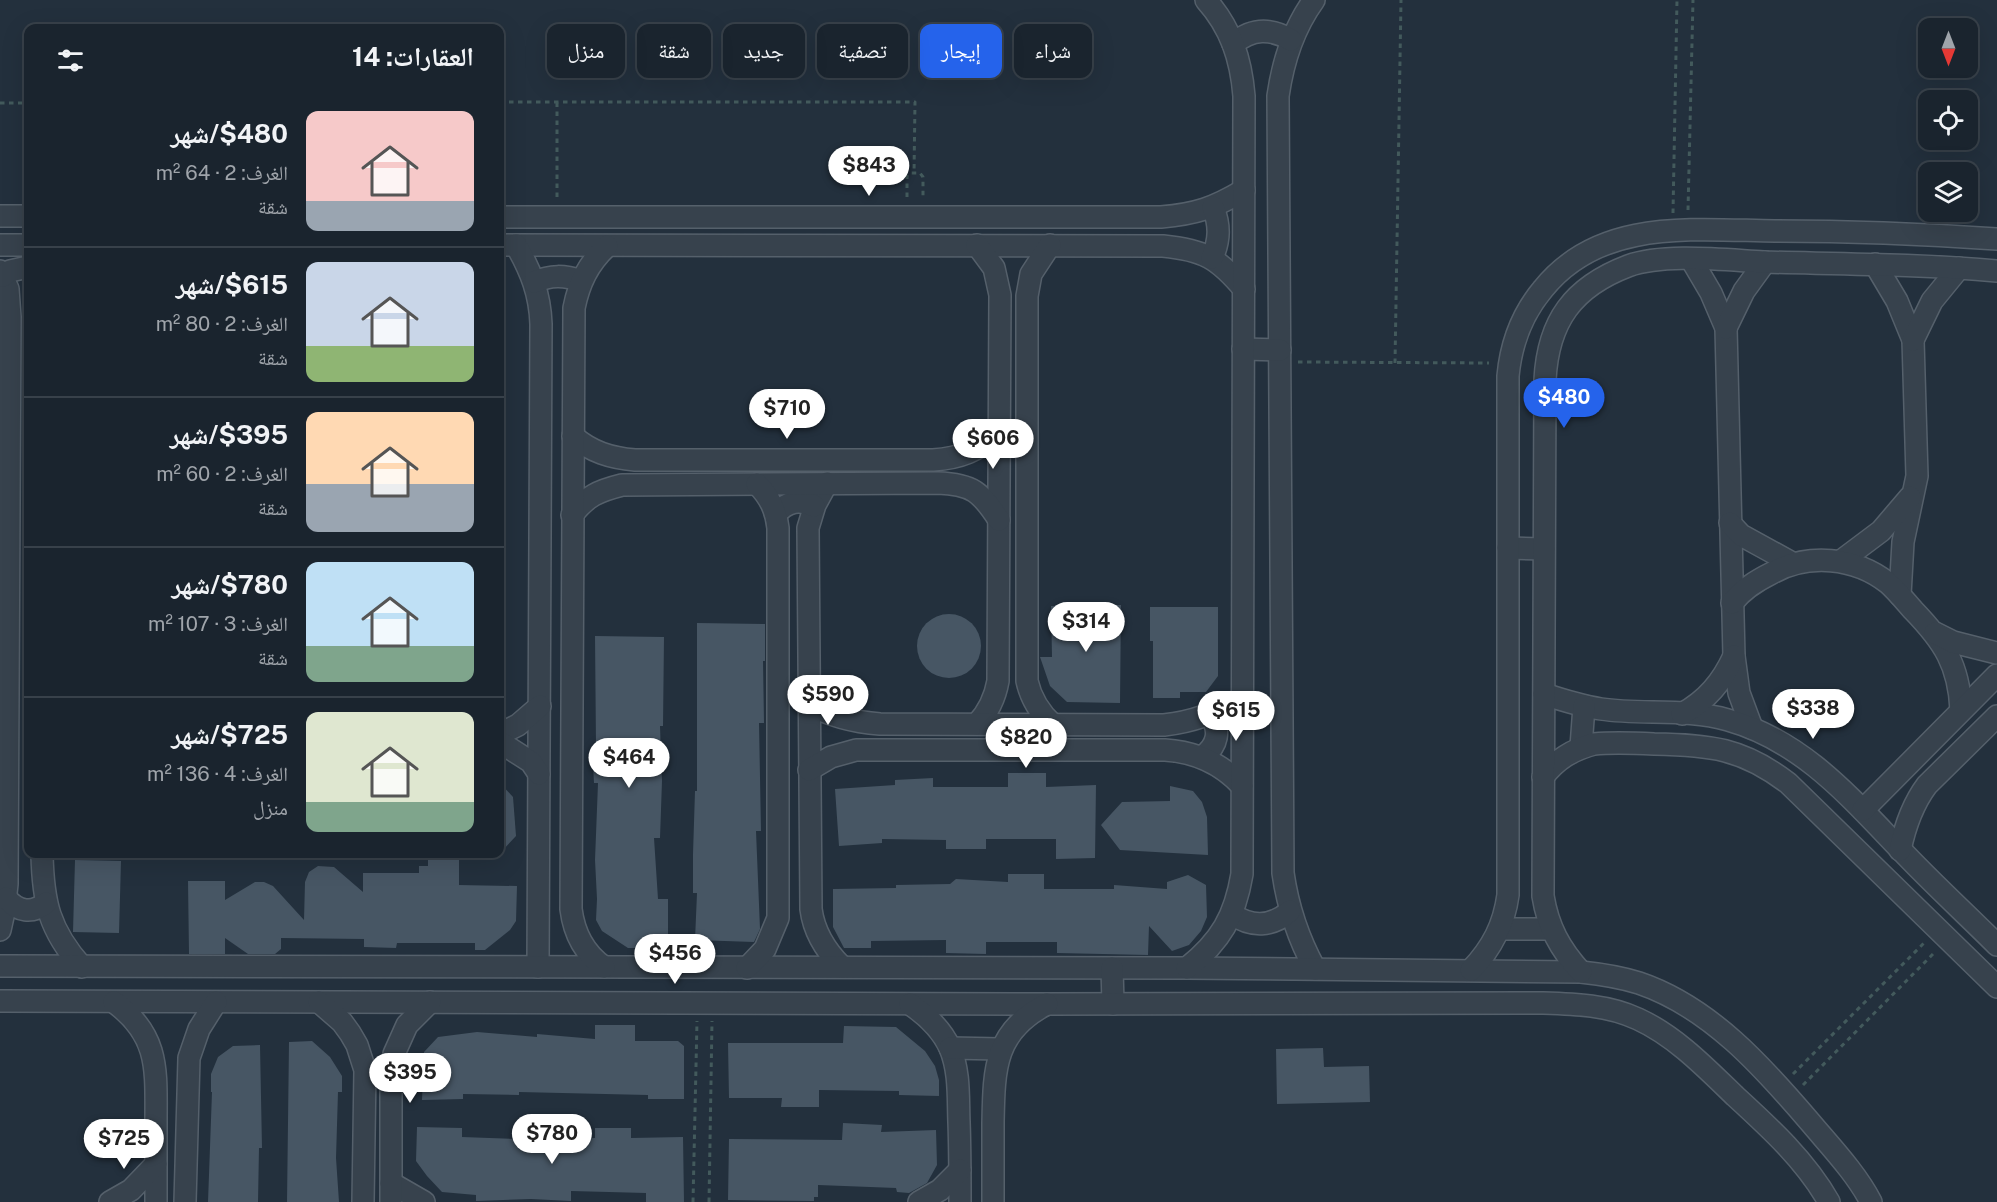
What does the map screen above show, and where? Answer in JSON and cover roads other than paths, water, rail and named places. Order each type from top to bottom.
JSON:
[{"type":"street","points":[[1187,968],[1214,944],[1224,930],[1238,897],[1242,874],[1244,96],[1242,73],[1233,44],[1227,29],[1206,0]]},
{"type":"street","points":[[1314,0],[1291,40],[1278,96],[1283,873],[1290,911],[1303,946],[1316,969]]},
{"type":"street","points":[[1233,44],[1248,34],[1266,30],[1291,40]]},
{"type":"street","points":[[504,217],[1161,217],[1199,212],[1244,190]]},
{"type":"street","points":[[1212,258],[1219,238],[1217,217],[1213,207]]},
{"type":"street","points":[[0,216],[24,216]]},
{"type":"street","points":[[737,246],[739,217]]},
{"type":"street","points":[[1471,970],[1490,948],[1500,929],[1508,895],[1509,363],[1516,334],[1534,300],[1575,258],[1610,241],[1649,232],[1680,230],[1910,233],[1997,239]]},
{"type":"street","points":[[1794,231],[1794,262]]},
{"type":"street","points":[[508,245],[1163,246],[1188,249],[1212,258],[1226,269],[1244,289]]},
{"type":"street","points":[[508,245],[534,282],[541,308],[538,967]]},
{"type":"street","points":[[0,246],[24,246]]},
{"type":"street","points":[[604,967],[593,959],[581,942],[570,909],[574,308],[581,280],[597,256],[607,246]]},
{"type":"street","points":[[977,246],[989,260],[997,278],[1000,295],[998,681],[986,715],[977,724]]},
{"type":"street","points":[[1050,246],[1041,256],[1030,278],[1027,296],[1027,681],[1036,706],[1053,725]]},
{"type":"street","points":[[1690,260],[1710,293],[1726,328],[1734,656],[1739,693],[1752,728]]},
{"type":"street","points":[[1581,972],[1568,958],[1551,929],[1543,896],[1545,380],[1547,350],[1564,312],[1577,296],[1610,274],[1650,261],[1875,264],[1959,267],[1997,271]]},
{"type":"street","points":[[1726,328],[1744,291],[1765,262]]},
{"type":"street","points":[[1875,264],[1897,301],[1913,340],[1917,458],[1914,492],[1903,542],[1900,596]]},
{"type":"street","points":[[1913,340],[1932,301],[1959,267]]},
{"type":"street","points":[[0,930],[6,898],[5,432],[10,316],[8,289],[2,274],[24,268]]},
{"type":"street","points":[[997,278],[1014,270],[1030,278]]},
{"type":"street","points":[[534,282],[558,276],[581,280]]},
{"type":"street","points":[[1243,349],[1280,356]]},
{"type":"street","points":[[573,436],[595,451],[621,459],[933,460],[968,454],[999,434]]},
{"type":"street","points":[[966,486],[973,471],[968,454]]},
{"type":"street","points":[[621,459],[614,470],[621,485]]},
{"type":"street","points":[[827,483],[814,506],[808,528],[812,918],[824,947],[842,967]]},
{"type":"street","points":[[572,515],[589,497],[621,485],[938,483],[966,486],[979,493],[999,520]]},
{"type":"street","points":[[747,968],[765,949],[778,918],[778,528],[770,499],[757,484]]},
{"type":"street","points":[[1840,561],[1881,531],[1914,492]]},
{"type":"street","points":[[776,514],[781,508],[794,502],[801,501],[814,506]]},
{"type":"street","points":[[1730,523],[1741,535],[1792,564]]},
{"type":"street","points":[[1508,548],[1544,549]]},
{"type":"street","points":[[1732,603],[1741,591],[1792,564],[1825,560],[1840,561],[1873,573],[1900,596],[1934,632],[1945,648],[1957,675],[1961,710]]},
{"type":"street","points":[[1934,632],[1953,642],[1997,653]]},
{"type":"street","points":[[1682,714],[1714,690],[1734,656]]},
{"type":"street","points":[[1863,810],[1997,675]]},
{"type":"street","points":[[998,681],[1010,685],[1027,681]]},
{"type":"street","points":[[1544,694],[1602,709],[1714,717],[1752,728],[1787,745],[1814,765],[1863,810],[1997,946],[1976,966]]},
{"type":"street","points":[[809,704],[835,716],[857,722],[880,724],[1164,725],[1210,715],[1242,698]]},
{"type":"street","points":[[504,732],[524,720],[540,706]]},
{"type":"street","points":[[1581,747],[1584,706]]},
{"type":"street","points":[[1202,757],[1212,748],[1217,736],[1215,721],[1210,715]]},
{"type":"street","points":[[1900,850],[1904,831],[1918,796],[1997,716]]},
{"type":"street","points":[[856,750],[847,746],[843,736],[847,726],[857,722]]},
{"type":"street","points":[[1542,777],[1559,759],[1581,747],[1607,743],[1686,745],[1730,751],[1751,759],[1788,783],[1997,987]]},
{"type":"street","points":[[504,745],[531,762],[539,774]]},
{"type":"street","points":[[809,770],[831,757],[856,750],[1165,750],[1202,757],[1224,769],[1242,786]]},
{"type":"street","points":[[42,858],[46,903],[62,941],[82,967]]},
{"type":"street","points":[[6,898],[15,907],[27,910],[34,910],[46,903]]},
{"type":"street","points":[[539,909],[553,918],[566,914],[570,909]]},
{"type":"street","points":[[1232,914],[1248,923],[1266,924],[1283,917],[1290,911]]},
{"type":"street","points":[[778,918],[795,926],[812,918]]},
{"type":"street","points":[[1500,929],[1551,929]]},
{"type":"street","points":[[0,966],[1187,968],[1471,970],[1581,972],[1609,975],[1666,994],[1717,1026],[1784,1093],[1851,1171],[1871,1202]]},
{"type":"street","points":[[655,967],[655,1003]]},
{"type":"street","points":[[1112,968],[1113,1004]]},
{"type":"street","points":[[0,1001],[910,1004],[1543,1003],[1592,1005],[1615,1011],[1658,1029],[1677,1043],[1780,1139],[1806,1167],[1829,1202]]},
{"type":"street","points":[[114,1002],[126,1011],[146,1038],[156,1070],[156,1202]]},
{"type":"street","points":[[185,1202],[188,1070],[193,1043],[216,1002]]},
{"type":"street","points":[[319,1002],[342,1022],[350,1033],[357,1045],[365,1070],[363,1202]]},
{"type":"street","points":[[424,1202],[391,1192],[391,1070],[397,1047],[408,1025],[430,1002]]},
{"type":"street","points":[[910,1004],[930,1019],[950,1048],[958,1088],[960,1202]]},
{"type":"street","points":[[993,1202],[994,1085],[997,1060],[1008,1037],[1020,1023],[1047,1004]]},
{"type":"street","points":[[950,1048],[1001,1049]]},
{"type":"street","points":[[156,1070],[188,1070]]},
{"type":"street","points":[[365,1070],[391,1070]]},
{"type":"street","points":[[110,1202],[131,1190],[156,1164]]},
{"type":"street","points":[[919,1202],[940,1190],[960,1170]]}]
